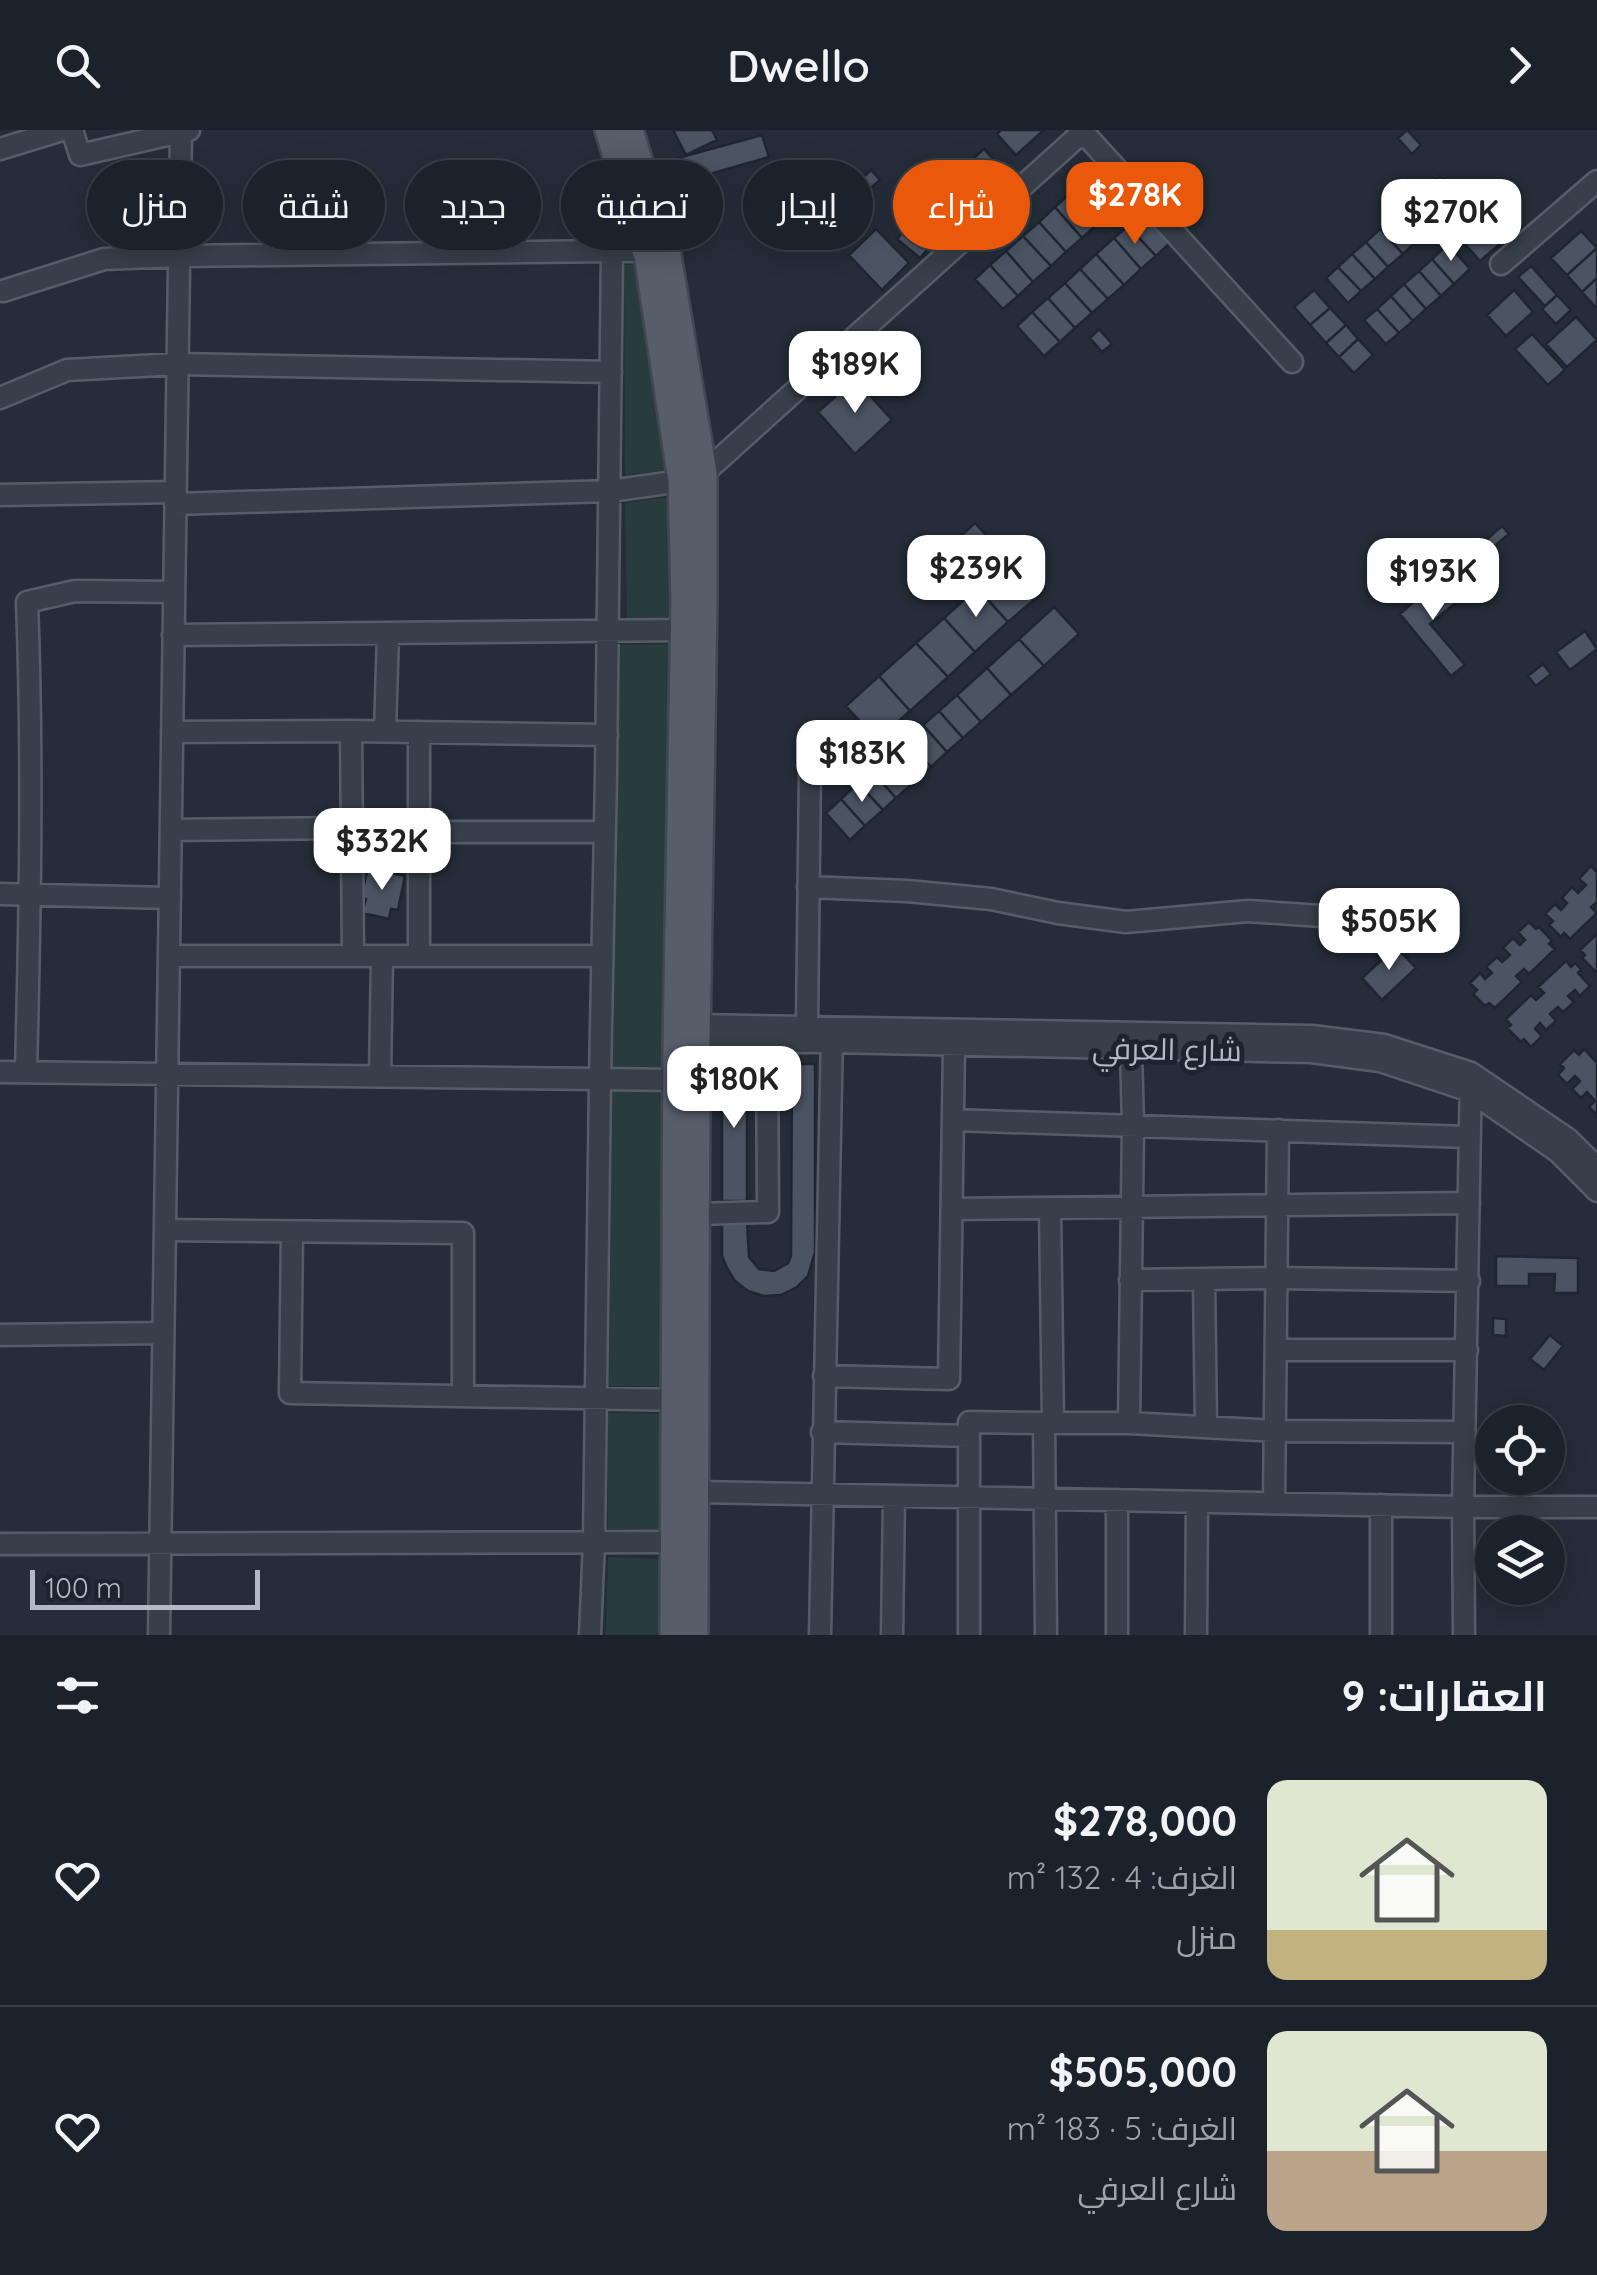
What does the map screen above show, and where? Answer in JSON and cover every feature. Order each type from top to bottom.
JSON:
[{"type":"main road","points":[[608,130],[617,160]]},
{"type":"main road","points":[[630,130],[668,255],[692,477],[697,1214],[674,1542],[673,1635]]},
{"type":"main road","points":[[645,250],[692,477],[683,630],[676,1080],[686,1400],[696,1492],[696,1635]]},
{"type":"street","points":[[0,148],[62,130]]},
{"type":"street","points":[[72,130],[80,155],[183,131],[159,1635]]},
{"type":"street","points":[[0,495],[175,498],[610,491],[692,477],[1084,131],[1292,362]]},
{"type":"street","points":[[1501,264],[1597,181]]},
{"type":"street","points":[[4,292],[104,259],[645,250]]},
{"type":"street","points":[[590,1635],[612,251]]},
{"type":"street","points":[[0,398],[67,370],[177,364],[611,372]]},
{"type":"street","points":[[26,1072],[30,695],[26,602],[75,590],[174,592]]},
{"type":"street","points":[[173,635],[683,630]]},
{"type":"street","points":[[385,732],[388,634]]},
{"type":"street","points":[[351,731],[353,956]]},
{"type":"street","points":[[172,732],[606,735]]},
{"type":"street","points":[[419,732],[419,956]]},
{"type":"street","points":[[806,1026],[810,768]]},
{"type":"street","points":[[171,830],[352,828]]},
{"type":"street","points":[[419,832],[605,832]]},
{"type":"street","points":[[808,887],[991,899],[1126,922],[1248,910],[1350,918]]},
{"type":"street","points":[[0,894],[170,898]]},
{"type":"street","points":[[169,956],[602,956]]},
{"type":"street","points":[[380,1076],[382,956]]},
{"type":"street","name":"شارع العرفي","points":[[697,1034],[806,1026],[832,1034],[954,1045],[1311,1052],[1363,1058],[1470,1082],[1558,1151],[1597,1191]]},
{"type":"street","name":"شارع العرفي","points":[[697,1034],[767,1042],[832,1034],[1312,1036],[1384,1045],[1470,1082],[1568,1139],[1597,1168]]},
{"type":"street","points":[[820,1635],[832,1034]]},
{"type":"street","points":[[697,1214],[768,1212],[767,1042]]},
{"type":"street","points":[[824,1376],[948,1379],[954,1045]]},
{"type":"street","points":[[1130,1424],[1131,1048]]},
{"type":"street","points":[[0,1072],[676,1080]]},
{"type":"street","points":[[1464,1635],[1470,1082]]},
{"type":"street","points":[[953,1120],[1470,1136]]},
{"type":"street","points":[[1274,1503],[1278,1130]]},
{"type":"street","points":[[952,1209],[1469,1203]]},
{"type":"street","points":[[1046,1635],[1044,1498],[1049,1423],[1050,1208]]},
{"type":"street","points":[[165,1230],[463,1233],[463,1396]]},
{"type":"street","points":[[292,1233],[290,1393],[686,1400]]},
{"type":"street","points":[[1204,1279],[1206,1427]]},
{"type":"street","points":[[1130,1280],[1468,1281]]},
{"type":"street","points":[[0,1335],[164,1334]]},
{"type":"street","points":[[1276,1350],[1467,1350]]},
{"type":"street","points":[[968,1635],[970,1422],[1465,1432]]},
{"type":"street","points":[[822,1432],[970,1436]]},
{"type":"street","points":[[696,1492],[1597,1507]]},
{"type":"street","points":[[892,1635],[894,1496]]},
{"type":"street","points":[[1117,1635],[1118,1500]]},
{"type":"street","points":[[1196,1635],[1197,1502]]},
{"type":"street","points":[[1380,1635],[1381,1505]]},
{"type":"street","points":[[0,1544],[674,1542]]},
{"type":"shaded area","points":[[639,264],[668,470],[625,475],[624,265]]},
{"type":"shaded area","points":[[671,497],[669,617],[627,620],[625,503]]},
{"type":"shaded area","points":[[671,644],[666,1069],[613,1067],[620,645]]},
{"type":"shaded area","points":[[612,1092],[664,1092],[665,1386],[609,1386]]},
{"type":"shaded area","points":[[608,1413],[662,1414],[661,1530],[608,1529]]},
{"type":"shaded area","points":[[608,1557],[662,1559],[660,1635],[606,1635]]},
{"type":"building","points":[[673,130],[712,130],[717,140],[686,155]]},
{"type":"building","points":[[1001,130],[1044,130],[1016,155],[997,134]]},
{"type":"building","points":[[1407,130],[1421,145],[1412,154],[1398,138]]},
{"type":"building","points":[[762,135],[769,157],[743,160],[743,164],[723,170],[723,160],[678,158]]},
{"type":"building","points":[[984,149],[994,160],[972,160]]},
{"type":"building","points":[[1102,165],[1129,196],[1114,209],[1086,179]]},
{"type":"building","points":[[1440,176],[1458,195],[1437,214],[1420,194]]},
{"type":"building","points":[[1086,179],[1114,209],[1100,222],[1072,192]]},
{"type":"building","points":[[1072,192],[1100,222],[1082,238],[1055,207]]},
{"type":"building","points":[[1458,195],[1473,211],[1452,230],[1437,214]]},
{"type":"building","points":[[1410,203],[1432,227],[1416,242],[1393,217]]},
{"type":"building","points":[[1055,207],[1082,238],[1066,252],[1039,222]]},
{"type":"building","points":[[1473,211],[1486,226],[1465,244],[1452,230]]},
{"type":"building","points":[[1144,212],[1171,242],[1156,256],[1128,226]]},
{"type":"building","points":[[1393,217],[1416,242],[1403,254],[1380,229]]},
{"type":"building","points":[[1039,222],[1066,252],[1051,266],[1030,244],[1030,230]]},
{"type":"building","points":[[1128,226],[1156,256],[1141,269],[1114,238]]},
{"type":"building","points":[[1486,226],[1501,243],[1480,261],[1465,244]]},
{"type":"building","points":[[876,229],[909,263],[882,290],[849,255],[854,250],[873,250]]},
{"type":"building","points":[[1380,229],[1403,254],[1388,267],[1366,242]]},
{"type":"building","points":[[1581,231],[1597,248],[1567,275],[1551,258]]},
{"type":"building","points":[[1114,238],[1141,269],[1124,285],[1096,254]]},
{"type":"building","points":[[1366,242],[1388,267],[1375,279],[1352,254]]},
{"type":"building","points":[[1030,244],[1051,266],[1033,282],[1006,251],[1030,250]]},
{"type":"building","points":[[1448,244],[1470,269],[1454,284],[1432,259]]},
{"type":"building","points":[[1597,248],[1597,278],[1582,292],[1567,275]]},
{"type":"building","points":[[910,250],[927,250],[920,258]]},
{"type":"building","points":[[1006,251],[1033,282],[1018,296],[990,265]]},
{"type":"building","points":[[1096,254],[1124,285],[1108,299],[1080,269]]},
{"type":"building","points":[[1352,254],[1375,279],[1361,291],[1338,267]]},
{"type":"building","points":[[1432,259],[1454,284],[1441,296],[1419,271]]},
{"type":"building","points":[[990,265],[1018,296],[1003,309],[975,279]]},
{"type":"building","points":[[1531,266],[1557,295],[1545,306],[1518,277]]},
{"type":"building","points":[[1338,267],[1361,291],[1348,303],[1326,278]]},
{"type":"building","points":[[1080,269],[1108,299],[1092,313],[1065,283]]},
{"type":"building","points":[[1419,271],[1441,296],[1426,309],[1404,284]]},
{"type":"building","points":[[1597,278],[1597,309],[1582,292]]},
{"type":"building","points":[[1065,283],[1092,313],[1075,328],[1048,298]]},
{"type":"building","points":[[1404,284],[1426,309],[1413,321],[1391,296]]},
{"type":"building","points":[[1314,290],[1330,308],[1310,325],[1294,307]]},
{"type":"building","points":[[1514,290],[1533,312],[1506,336],[1487,315]]},
{"type":"building","points":[[1557,295],[1571,310],[1556,324],[1542,309]]},
{"type":"building","points":[[1391,296],[1413,321],[1399,333],[1377,309]]},
{"type":"building","points":[[1048,298],[1075,328],[1060,342],[1032,312]]},
{"type":"building","points":[[1330,308],[1346,325],[1326,343],[1310,325]]},
{"type":"building","points":[[1377,309],[1399,333],[1386,344],[1364,320]]},
{"type":"building","points":[[1032,312],[1060,342],[1044,356],[1017,326]]},
{"type":"building","points":[[1576,317],[1597,340],[1567,367],[1546,344]]},
{"type":"building","points":[[1346,325],[1358,339],[1339,357],[1326,343]]},
{"type":"building","points":[[1099,329],[1112,344],[1102,352],[1090,338]]},
{"type":"building","points":[[1532,334],[1565,370],[1548,385],[1515,349]]},
{"type":"building","points":[[1358,339],[1373,355],[1354,373],[1339,357]]},
{"type":"building","points":[[855,379],[892,420],[855,454],[818,412]]},
{"type":"building","points":[[975,523],[999,549],[961,583],[938,557]]},
{"type":"building","points":[[1502,526],[1509,534],[1492,548],[1486,540]]},
{"type":"building","points":[[1474,546],[1482,557],[1457,577],[1449,567]]},
{"type":"building","points":[[1009,559],[1041,594],[1008,622],[977,588]]},
{"type":"building","points":[[1438,578],[1458,601],[1430,624],[1465,665],[1451,676],[1400,614]]},
{"type":"building","points":[[977,588],[1008,622],[975,652],[944,618]]},
{"type":"building","points":[[1054,607],[1079,634],[1044,666],[1019,639]]},
{"type":"building","points":[[944,618],[975,652],[948,677],[916,643]]},
{"type":"building","points":[[1585,631],[1597,649],[1570,670],[1556,652]]},
{"type":"building","points":[[1019,639],[1044,666],[1011,695],[987,668]]},
{"type":"building","points":[[916,643],[948,677],[910,711],[879,676]]},
{"type":"building","points":[[1543,664],[1551,674],[1536,686],[1528,676]]},
{"type":"building","points":[[987,668],[1011,695],[981,722],[957,695]]},
{"type":"building","points":[[879,676],[910,711],[877,740],[846,706]]},
{"type":"building","points":[[957,695],[981,722],[963,738],[939,711]]},
{"type":"building","points":[[939,711],[963,738],[947,752],[923,725]]},
{"type":"building","points":[[923,725],[947,752],[931,767],[906,740]]},
{"type":"building","points":[[906,740],[931,767],[912,784],[887,757]]},
{"type":"building","points":[[887,757],[912,784],[896,798],[872,771]]},
{"type":"building","points":[[872,771],[896,798],[883,810],[858,783]]},
{"type":"building","points":[[858,783],[883,810],[865,826],[841,799]]},
{"type":"building","points":[[841,799],[865,826],[850,840],[826,813]]},
{"type":"building","points":[[1591,866],[1597,872],[1597,902],[1591,907],[1597,913],[1570,939],[1564,933],[1561,937],[1545,914],[1555,904],[1561,910],[1567,903],[1562,898],[1572,887],[1578,893],[1586,885],[1579,879]]},
{"type":"building","points":[[368,868],[405,876],[398,910],[391,909],[389,919],[362,913]]},
{"type":"building","points":[[1529,922],[1536,929],[1539,927],[1555,949],[1529,974],[1524,969],[1516,976],[1522,982],[1495,1008],[1489,1003],[1485,1006],[1473,994],[1477,990],[1470,983],[1480,973],[1485,979],[1492,973],[1486,967],[1497,957],[1502,962],[1510,955],[1503,948],[1513,938],[1520,945],[1525,940],[1518,932]]},
{"type":"building","points":[[1597,934],[1596,972],[1582,958],[1585,955],[1580,950]]},
{"type":"building","points":[[1396,947],[1416,968],[1382,1000],[1362,978]]},
{"type":"building","points":[[1566,961],[1581,969],[1578,973],[1590,986],[1580,996],[1575,990],[1568,996],[1574,1002],[1563,1012],[1558,1007],[1550,1014],[1556,1021],[1546,1030],[1540,1023],[1535,1029],[1542,1036],[1531,1047],[1507,1028],[1511,1025],[1506,1019],[1531,995],[1536,1000],[1544,993],[1538,987]]},
{"type":"building","points":[[1584,1049],[1597,1063],[1597,1115],[1589,1107],[1595,1101],[1587,1092],[1581,1098],[1572,1089],[1580,1081],[1575,1076],[1567,1084],[1558,1075],[1564,1068],[1560,1064],[1574,1050],[1579,1055]]},
{"type":"building","points":[[722,1060],[747,1061],[747,1201],[722,1201]]},
{"type":"building","points":[[792,1064],[815,1064],[815,1252],[808,1276],[797,1287],[781,1295],[764,1296],[748,1291],[727,1268],[722,1256],[722,1221],[747,1221],[749,1257],[759,1269],[774,1271],[788,1263]]},
{"type":"building","points":[[1496,1256],[1578,1258],[1578,1293],[1554,1293],[1555,1274],[1529,1274],[1529,1286],[1496,1286]]},
{"type":"building","points":[[1493,1318],[1506,1319],[1506,1336],[1493,1335]]},
{"type":"building","points":[[1550,1335],[1563,1346],[1544,1370],[1530,1359]]}]
